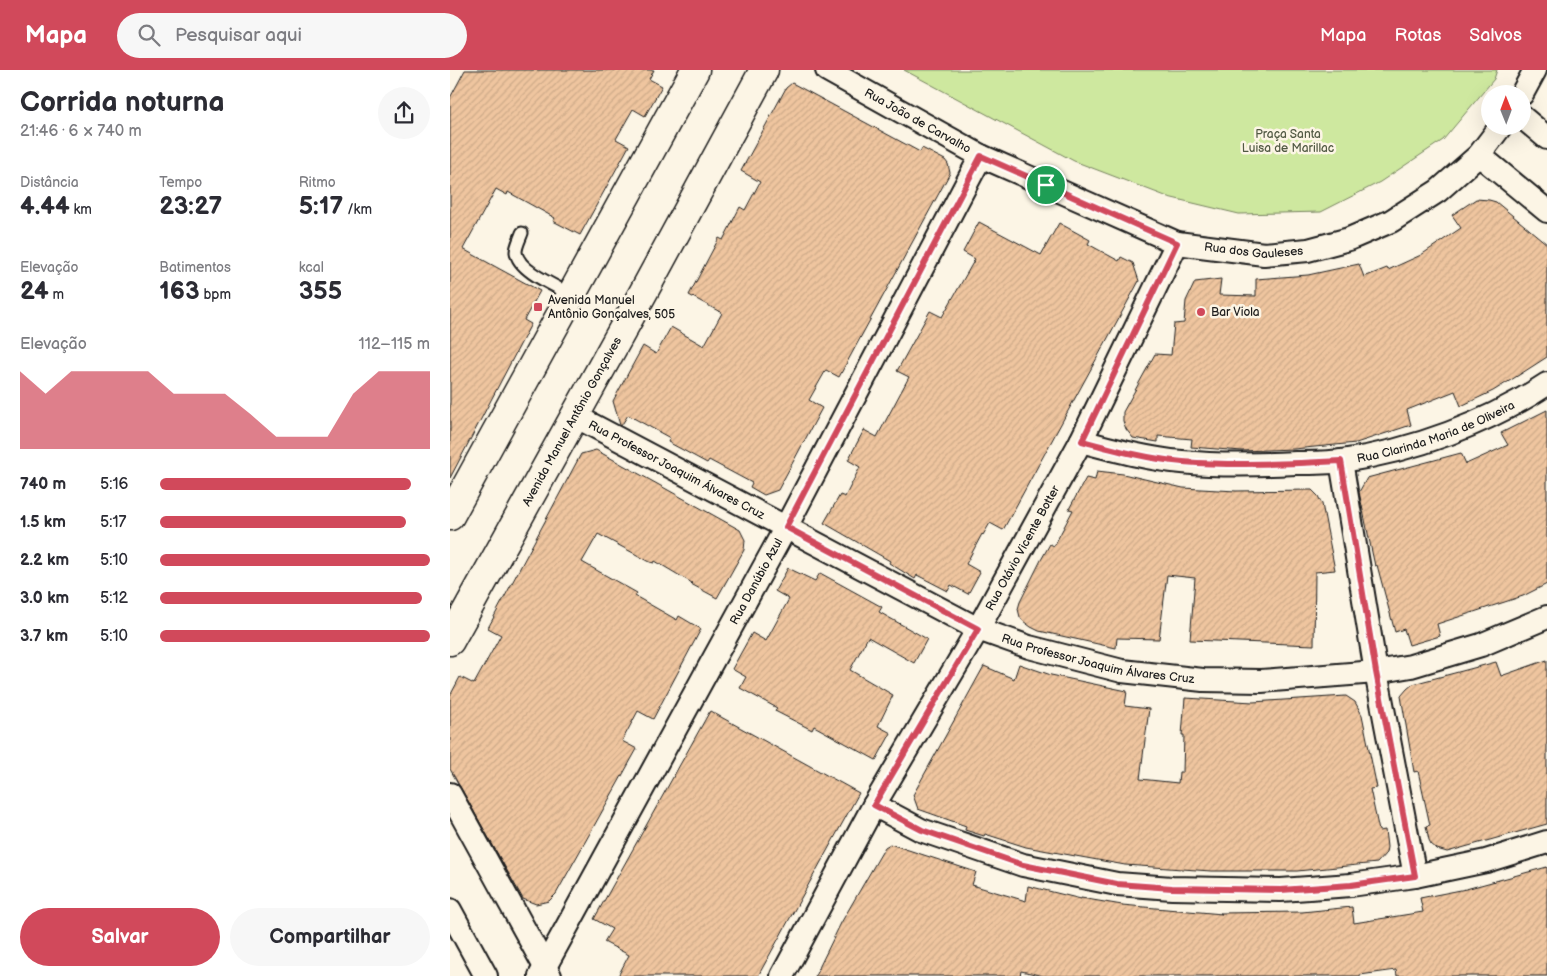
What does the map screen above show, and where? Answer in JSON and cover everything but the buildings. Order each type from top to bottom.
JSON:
[{"type":"main road","points":[[450,516],[695,70]]},
{"type":"main road","name":"Avenida Manuel Antônio Gonçalves","points":[[450,640],[764,70]]},
{"type":"street","name":"Rua João de Carvalho","points":[[827,70],[981,156]]},
{"type":"street","points":[[1527,85],[1535,70]]},
{"type":"street","points":[[1531,125],[1547,138]]},
{"type":"street","name":"Rua dos Gauleses","points":[[981,156],[1177,243],[1264,254],[1308,250],[1349,239],[1391,220],[1438,191],[1479,155],[1494,135]]},
{"type":"street","points":[[1479,155],[1547,211]]},
{"type":"street","name":"Rua Danúbio Azul","points":[[545,973],[786,527],[981,156]]},
{"type":"street","name":"Rua Otávio Vicente Botter","points":[[782,976],[874,805],[978,629],[1082,441],[1177,243]]},
{"type":"street","name":"Rua Clarinda Maria de Oliveira","points":[[1082,441],[1139,456],[1182,462],[1261,465],[1341,461],[1407,448],[1459,429],[1526,398],[1547,384]]},
{"type":"street","name":"Rua Professor Joaquim Álvares Cruz","points":[[575,416],[978,629],[1030,646],[1122,670],[1204,680],[1261,680],[1376,672],[1411,666],[1481,645],[1547,617]]},
{"type":"street","points":[[1341,461],[1376,672],[1415,876]]},
{"type":"street","points":[[450,794],[545,973]]},
{"type":"street","points":[[874,805],[922,830],[1023,865],[1117,884],[1172,888],[1281,890],[1351,885],[1415,876],[1486,861],[1547,842]]},
{"type":"street","points":[[450,910],[486,976]]},
{"type":"lane","points":[[522,233],[516,250],[518,260],[525,269],[572,295]]},
{"type":"green space","name":"Praça Santa Luisa de Marillac","points":[[904,70],[1497,70],[1494,79],[1489,85],[1481,85],[1481,95],[1443,140],[1380,182],[1321,212],[1239,214],[1168,197],[1074,161]]},
{"type":"place","name":"Avenida Manuel Antônio Gonçalves, 505","points":[[538,307]]},
{"type":"place","name":"Bar Viola","points":[[1201,312]]},
{"type":"route","points":[[981,156],[1046,185],[1177,243],[1082,441],[1139,456],[1182,462],[1261,465],[1341,461],[1376,672],[1415,876],[1351,885],[1281,890],[1172,888],[1117,884],[1023,865],[922,830],[874,805],[978,629],[786,527],[981,156]]}]
